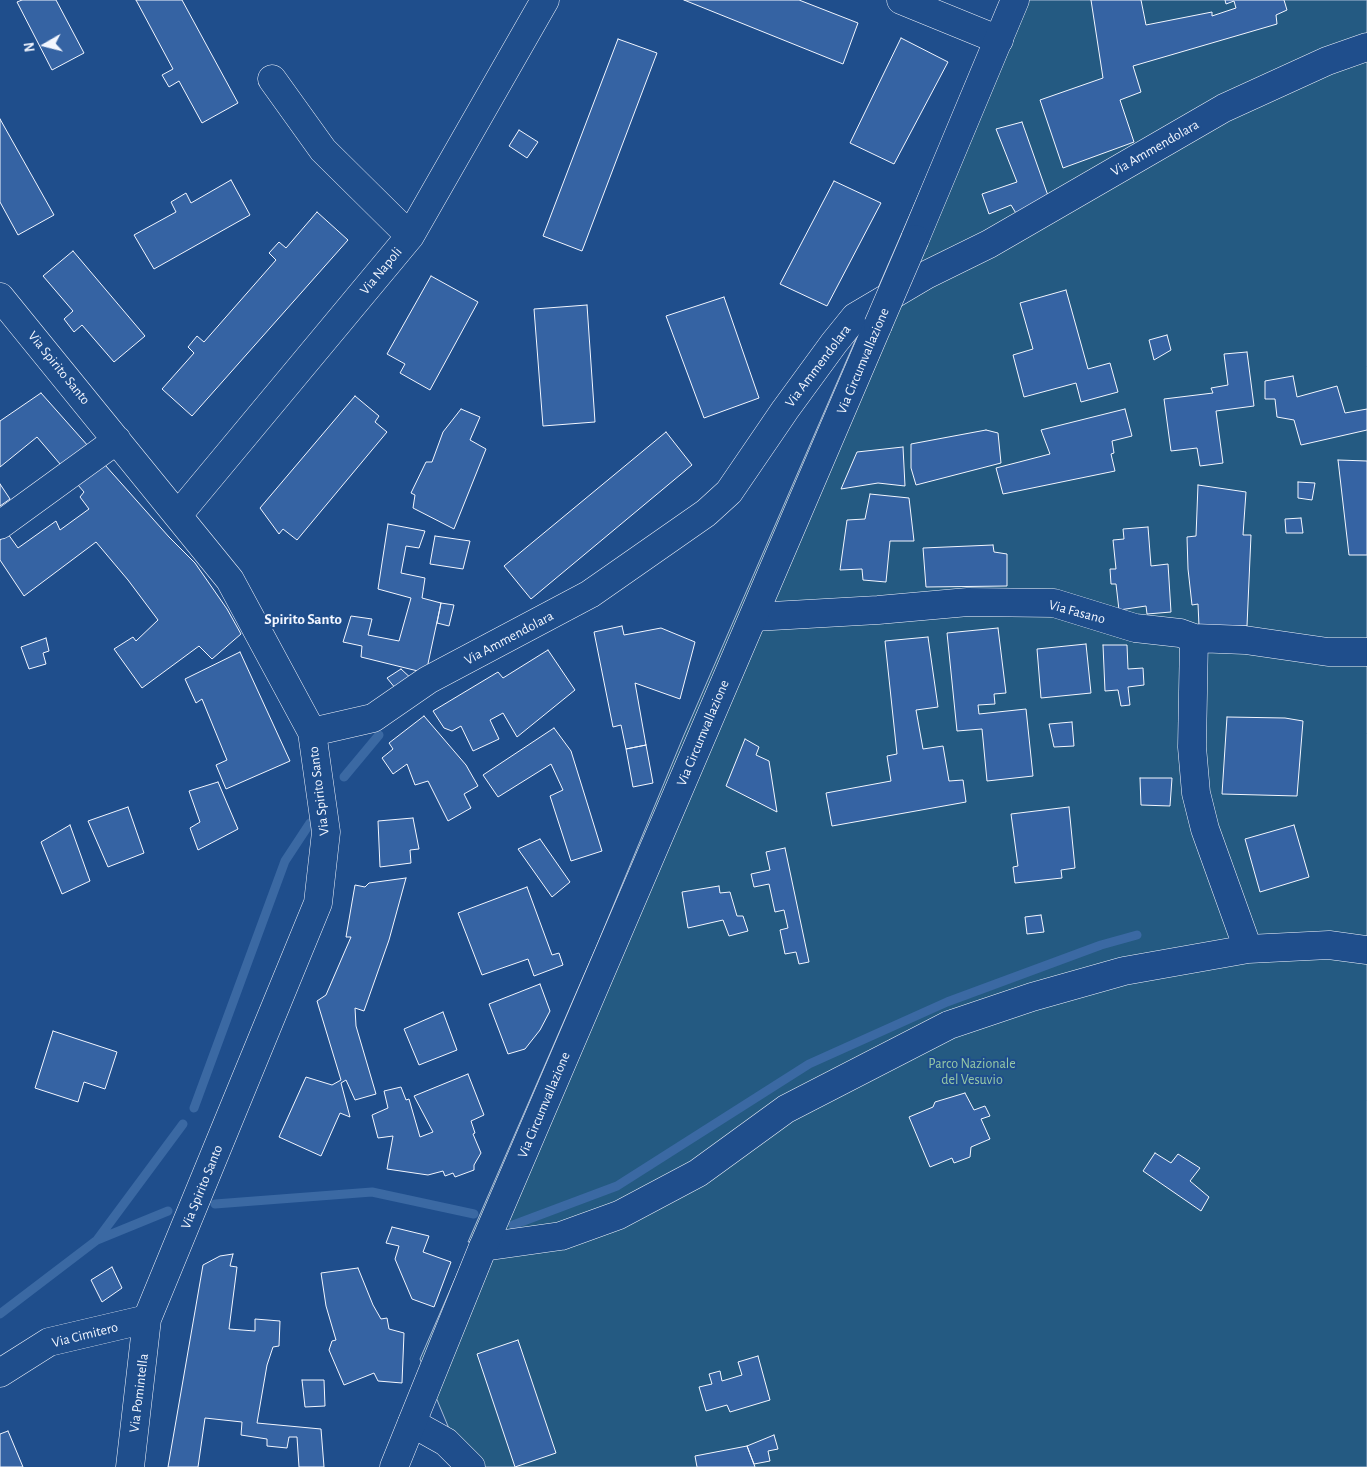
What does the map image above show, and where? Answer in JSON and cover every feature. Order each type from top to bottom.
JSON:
[{"type":"street","name":"Via Napoli","points":[[178,515],[410,236],[545,0]]},
{"type":"street","points":[[901,0],[999,40]]},
{"type":"street","name":"Via Circumvallazione","points":[[394,1467],[483,1247],[754,617],[1015,0]]},
{"type":"street","name":"Via Ammendolara","points":[[312,732],[373,718],[428,680],[590,594],[706,513],[729,492],[790,403],[855,317],[926,275],[989,244],[1224,108],[1326,61],[1367,47]]},
{"type":"street","points":[[272,79],[323,150],[410,236]]},
{"type":"street","name":"Via Spirito Santo","points":[[0,297],[230,580],[312,732],[326,832],[318,903],[147,1320]]},
{"type":"street","points":[[0,525],[117,440]]},
{"type":"street","name":"Via Fasano","points":[[754,617],[878,610],[968,602],[1054,603],[1135,628],[1180,633],[1194,638],[1245,640],[1328,652],[1367,652]]},
{"type":"street","points":[[1194,638],[1192,746],[1196,792],[1205,829],[1248,949]]},
{"type":"street","points":[[483,1247],[561,1236],[619,1215],[698,1173],[786,1109],[949,1026],[1032,997],[1124,971],[1248,949],[1329,945],[1367,950]]},
{"type":"street","name":"Via Cimitero","points":[[0,1373],[49,1342],[147,1320]]},
{"type":"street","name":"Via Pomintella","points":[[130,1467],[147,1320]]},
{"type":"street","points":[[412,1423],[446,1442],[471,1467]]},
{"type":"green space","name":"Parco Nazionale del Vesuvio","points":[[1003,0],[1367,0],[1367,1467],[465,1467],[420,1359],[471,1242],[468,1242],[597,945],[684,735]]},
{"type":"building","points":[[22,0],[56,0],[84,53],[52,70],[17,2]]},
{"type":"building","points":[[136,0],[182,0],[238,103],[202,123],[179,81],[169,87],[162,75],[173,69]]},
{"type":"building","points":[[684,0],[799,0],[858,23],[843,64]]},
{"type":"building","points":[[1091,0],[1141,0],[1146,25],[1212,12],[1212,16],[1236,8],[1234,1],[1226,4],[1225,0],[1284,0],[1287,10],[1276,15],[1277,24],[1133,66],[1141,92],[1120,100],[1134,142],[1063,168],[1040,100],[1103,78]]},
{"type":"building","points":[[901,38],[948,62],[894,164],[850,143]]},
{"type":"building","points":[[618,39],[657,53],[582,251],[543,236]]},
{"type":"building","points":[[0,119],[54,215],[18,235],[0,202]]},
{"type":"building","points":[[1022,122],[1052,207],[1020,220],[1011,205],[989,214],[982,194],[1017,182],[996,129]]},
{"type":"building","points":[[519,130],[538,142],[527,158],[509,146]]},
{"type":"building","points":[[231,180],[250,215],[154,269],[134,235],[176,212],[171,202],[186,193],[191,203]]},
{"type":"building","points":[[834,181],[881,203],[827,306],[780,284]]},
{"type":"building","points":[[317,212],[348,240],[192,416],[162,389],[194,353],[188,347],[197,336],[204,342],[276,260],[269,253],[279,242],[286,248]]},
{"type":"building","points":[[73,251],[145,336],[114,362],[82,325],[74,332],[64,319],[73,311],[43,276]]},
{"type":"building","points":[[431,276],[478,302],[430,390],[400,373],[405,364],[387,354]]},
{"type":"building","points":[[1066,290],[1088,369],[1110,363],[1118,392],[1081,402],[1076,383],[1024,397],[1013,355],[1033,349],[1020,303]]},
{"type":"building","points":[[724,297],[759,398],[704,418],[666,316]]},
{"type":"building","points":[[587,305],[595,422],[543,426],[534,309]]},
{"type":"building","points":[[1167,335],[1171,350],[1154,360],[1149,340]]},
{"type":"building","points":[[1247,352],[1254,406],[1216,411],[1223,463],[1200,466],[1197,448],[1171,451],[1164,399],[1213,393],[1211,388],[1228,385],[1224,354]]},
{"type":"building","points":[[1293,376],[1297,397],[1337,386],[1345,413],[1367,409],[1367,430],[1301,445],[1294,420],[1277,417],[1275,399],[1265,399],[1265,381]]},
{"type":"building","points":[[41,393],[169,537],[195,563],[227,609],[241,634],[212,659],[199,646],[142,688],[114,649],[133,637],[136,641],[158,620],[96,542],[24,596],[0,560],[0,540],[8,534],[18,548],[56,521],[60,530],[89,509],[80,497],[84,492],[37,437],[0,467],[0,421]]},
{"type":"building","points":[[355,396],[379,416],[375,422],[387,432],[297,540],[283,529],[279,534],[260,508]]},
{"type":"building","points":[[461,409],[480,417],[470,440],[486,449],[454,529],[413,508],[415,495],[411,493],[426,462],[432,462],[443,432]]},
{"type":"building","points":[[1125,409],[1132,436],[1112,441],[1114,453],[1111,454],[1115,471],[1003,494],[996,468],[1050,454],[1041,430]]},
{"type":"building","points":[[986,430],[998,433],[1001,463],[916,485],[911,468],[911,444]]},
{"type":"building","points":[[666,432],[692,465],[531,599],[504,566]]},
{"type":"building","points":[[903,447],[905,486],[878,483],[841,489],[857,452]]},
{"type":"building","points":[[1338,460],[1367,461],[1367,555],[1349,555]]},
{"type":"building","points":[[1298,482],[1315,483],[1312,500],[1298,498]]},
{"type":"building","points":[[0,484],[10,499],[0,506]]},
{"type":"building","points":[[1198,485],[1246,492],[1243,535],[1251,535],[1247,626],[1199,626],[1198,604],[1192,605],[1187,537],[1196,536]]},
{"type":"building","points":[[870,494],[909,498],[914,541],[890,541],[886,582],[863,580],[862,569],[840,570],[847,520],[865,519]]},
{"type":"building","points":[[1301,518],[1303,533],[1286,533],[1285,519]]},
{"type":"building","points":[[388,524],[425,531],[419,548],[406,546],[401,573],[425,578],[422,598],[441,603],[426,673],[361,657],[362,646],[343,642],[351,616],[372,619],[368,635],[399,641],[411,598],[378,589]]},
{"type":"building","points":[[1148,527],[1151,566],[1168,564],[1171,612],[1147,614],[1146,606],[1119,610],[1116,584],[1111,584],[1110,569],[1116,569],[1113,540],[1124,539],[1123,529]]},
{"type":"building","points":[[435,536],[470,541],[463,569],[430,564]]},
{"type":"building","points":[[993,545],[994,552],[1007,554],[1007,586],[926,587],[923,548]]},
{"type":"building","points":[[441,603],[454,605],[449,626],[437,623]]},
{"type":"building","points":[[622,626],[624,635],[661,628],[695,642],[680,699],[635,683],[646,745],[626,749],[621,725],[613,727],[594,632]]},
{"type":"building","points":[[998,628],[1006,693],[994,694],[995,704],[978,705],[979,714],[1026,709],[1033,776],[987,781],[982,729],[957,731],[947,633]]},
{"type":"building","points":[[928,637],[938,707],[916,710],[923,749],[943,746],[949,781],[963,780],[966,802],[832,826],[826,793],[891,781],[887,756],[897,754],[885,641]]},
{"type":"building","points":[[46,638],[49,651],[43,653],[46,664],[29,669],[21,647]]},
{"type":"building","points":[[1086,644],[1091,693],[1041,698],[1037,649]]},
{"type":"building","points":[[1103,645],[1127,645],[1128,669],[1143,668],[1144,685],[1128,687],[1130,705],[1121,706],[1118,690],[1105,691]]},
{"type":"building","points":[[548,650],[575,690],[517,737],[503,713],[490,720],[499,739],[473,751],[461,726],[452,731],[444,728],[433,711],[498,672],[503,678]]},
{"type":"building","points":[[240,652],[290,761],[226,789],[216,765],[227,760],[202,699],[196,703],[185,679]]},
{"type":"building","points":[[401,669],[414,681],[400,694],[387,678]]},
{"type":"building","points":[[424,716],[466,765],[478,786],[464,794],[471,808],[448,821],[428,781],[415,785],[407,764],[393,774],[382,758],[393,749],[389,743]]},
{"type":"building","points":[[1227,717],[1285,718],[1303,721],[1297,796],[1222,794]]},
{"type":"building","points":[[1072,722],[1074,746],[1054,747],[1049,724]]},
{"type":"building","points":[[554,728],[571,751],[602,851],[571,861],[550,796],[563,790],[551,764],[498,797],[483,775]]},
{"type":"building","points":[[745,739],[759,747],[756,755],[769,761],[777,812],[726,786]]},
{"type":"building","points":[[646,745],[653,783],[633,787],[626,749]]},
{"type":"building","points":[[1140,778],[1172,778],[1170,806],[1141,805]]},
{"type":"building","points":[[218,782],[238,829],[198,850],[190,828],[200,822],[189,791]]},
{"type":"building","points":[[128,807],[144,853],[108,867],[88,821]]},
{"type":"building","points":[[1069,807],[1075,868],[1061,870],[1062,878],[1015,883],[1013,867],[1018,866],[1011,814]]},
{"type":"building","points":[[413,818],[419,849],[410,850],[411,863],[380,867],[378,821]]},
{"type":"building","points":[[70,825],[90,881],[62,894],[41,842]]},
{"type":"building","points":[[1294,825],[1309,877],[1260,892],[1245,839]]},
{"type":"building","points":[[540,839],[570,882],[552,897],[518,849]]},
{"type":"building","points":[[785,848],[809,962],[799,964],[796,952],[785,954],[780,930],[788,928],[784,910],[775,912],[769,884],[754,887],[751,874],[770,870],[766,852]]},
{"type":"building","points":[[406,878],[389,940],[364,1011],[355,1008],[356,1026],[376,1094],[355,1100],[346,1080],[341,1083],[350,1117],[340,1113],[321,1156],[279,1137],[306,1077],[332,1085],[341,1080],[317,1001],[326,995],[351,937],[346,937],[355,885],[365,887],[369,883]]},
{"type":"building","points":[[719,886],[720,893],[730,892],[737,916],[743,916],[748,931],[729,936],[723,920],[688,928],[682,892]]},
{"type":"building","points":[[527,887],[552,955],[559,953],[563,965],[534,976],[528,959],[482,975],[458,913]]},
{"type":"building","points":[[1041,915],[1044,932],[1027,934],[1025,917]]},
{"type":"building","points":[[540,984],[550,1011],[540,1030],[525,1049],[508,1054],[489,1004]]},
{"type":"building","points":[[443,1012],[457,1050],[419,1065],[404,1029]]},
{"type":"building","points":[[53,1031],[117,1052],[105,1089],[84,1082],[78,1102],[35,1088]]},
{"type":"building","points":[[468,1074],[484,1115],[471,1121],[475,1133],[473,1134],[481,1153],[474,1165],[474,1170],[455,1177],[453,1173],[445,1176],[443,1171],[428,1175],[387,1169],[393,1136],[378,1138],[372,1115],[388,1108],[384,1091],[401,1087],[406,1100],[409,1099],[420,1137],[433,1132],[414,1096]]},
{"type":"building","points":[[965,1093],[974,1110],[985,1106],[990,1116],[981,1119],[990,1139],[971,1147],[970,1157],[954,1163],[952,1158],[930,1167],[909,1117],[933,1107],[935,1102]]},
{"type":"building","points":[[1155,1153],[1171,1163],[1178,1154],[1200,1168],[1190,1181],[1209,1197],[1201,1211],[1143,1171]]},
{"type":"building","points":[[392,1227],[429,1236],[423,1252],[451,1262],[434,1307],[412,1299],[395,1259],[399,1246],[386,1243]]},
{"type":"building","points":[[233,1254],[230,1266],[237,1267],[229,1329],[255,1331],[255,1319],[280,1321],[279,1346],[273,1347],[267,1365],[257,1423],[321,1429],[324,1467],[299,1467],[297,1437],[289,1437],[287,1448],[267,1446],[267,1439],[241,1435],[242,1422],[205,1418],[198,1467],[168,1467],[203,1265],[220,1256]]},
{"type":"building","points":[[112,1267],[122,1288],[102,1302],[91,1280]]},
{"type":"building","points":[[358,1268],[373,1305],[381,1319],[387,1318],[389,1329],[404,1333],[402,1383],[378,1381],[374,1373],[344,1385],[329,1350],[332,1341],[336,1340],[326,1306],[321,1273]]},
{"type":"building","points":[[518,1340],[556,1453],[515,1467],[477,1354]]},
{"type":"building","points":[[758,1356],[770,1400],[730,1412],[727,1405],[706,1411],[699,1387],[712,1384],[709,1374],[720,1371],[722,1381],[742,1375],[738,1362]]},
{"type":"building","points":[[302,1380],[324,1380],[325,1406],[305,1407]]},
{"type":"building","points":[[8,1431],[23,1467],[0,1467],[0,1434]]},
{"type":"building","points":[[774,1435],[778,1449],[768,1451],[770,1461],[754,1464],[747,1446]]},
{"type":"building","points":[[747,1446],[755,1467],[697,1467],[695,1456]]},
{"type":"waterway","points":[[344,777],[379,735]]},
{"type":"waterway","points":[[194,1108],[285,861],[310,823]]},
{"type":"waterway","points":[[513,1225],[617,1186],[809,1064],[947,1002],[1101,945],[1137,935]]},
{"type":"waterway","points":[[97,1240],[183,1124]]},
{"type":"waterway","points":[[215,1204],[372,1192],[474,1214]]},
{"type":"waterway","points":[[0,1314],[97,1240],[168,1211]]},
{"type":"district","name":"Spirito Santo","points":[[303,619]]}]
